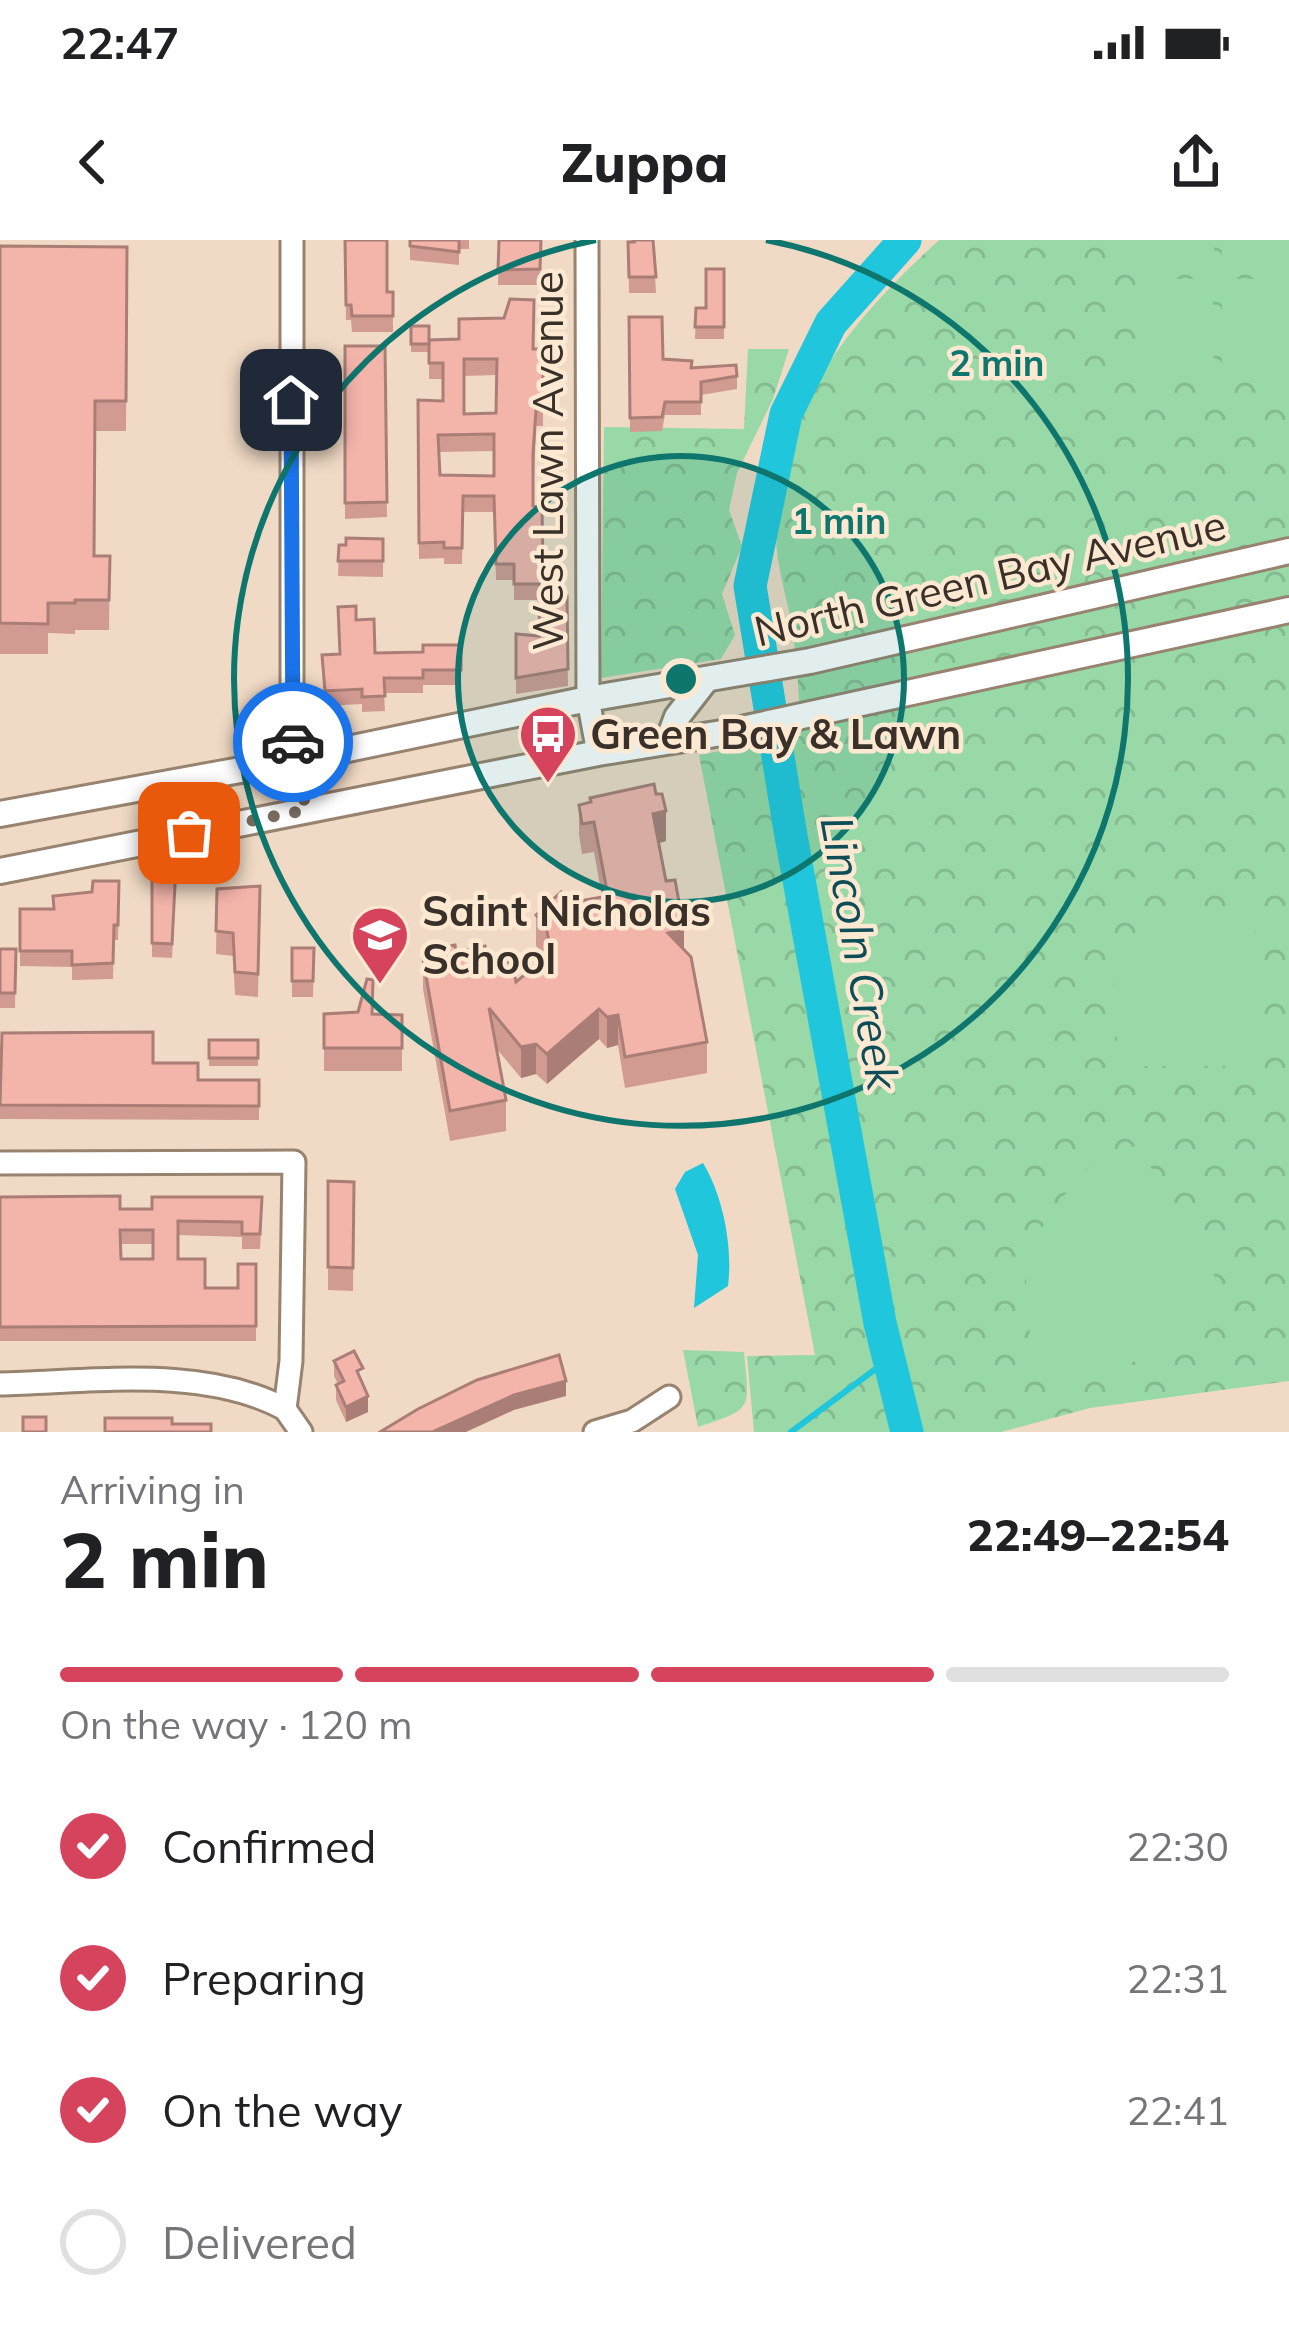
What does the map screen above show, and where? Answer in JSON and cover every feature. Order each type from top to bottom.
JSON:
[{"type":"main road","name":"North Green Bay Avenue","points":[[0,814],[295,760],[588,699],[809,661],[1289,551]]},
{"type":"main road","points":[[0,871],[598,753],[728,732],[1289,610]]},
{"type":"main road","points":[[668,741],[677,717],[712,680]]},
{"type":"street","points":[[292,240],[290,556],[295,760],[306,810]]},
{"type":"street","name":"West Lawn Avenue","points":[[587,240],[588,699],[598,753]]},
{"type":"street","points":[[0,1163],[294,1162],[291,1361],[285,1409]]},
{"type":"street","points":[[0,1384],[188,1381],[256,1393],[285,1409],[301,1432]]},
{"type":"street","points":[[595,1432],[632,1421],[669,1396]]},
{"type":"green space","points":[[939,240],[1289,240],[1289,1381],[1090,1408],[1001,1432],[754,1432],[747,1356],[815,1355],[699,755],[801,736],[795,647],[776,535],[788,448],[804,408],[849,335]]},
{"type":"green space","points":[[1143,240],[1214,240],[1214,273],[1143,273]]},
{"type":"green space","points":[[1222,240],[1289,240],[1289,274],[1221,274]]},
{"type":"green space","points":[[1141,279],[1213,279],[1213,322],[1142,322]]},
{"type":"green space","points":[[1222,279],[1289,279],[1289,322],[1222,322]]},
{"type":"green space","points":[[1142,326],[1213,326],[1214,369],[1142,369]]},
{"type":"green space","points":[[1289,326],[1289,370],[1222,370],[1222,327]]},
{"type":"green space","points":[[748,349],[789,349],[773,399],[737,473],[729,510],[742,546],[722,594],[735,635],[721,659],[601,678],[604,427],[744,429]]},
{"type":"green space","points":[[1135,877],[1136,887],[1052,904],[1050,893]]},
{"type":"green space","points":[[1193,913],[1254,917],[1261,1049],[1241,1066],[1124,1066],[1114,1012],[1123,959],[1148,932]]},
{"type":"green space","points":[[1138,1145],[1232,1306],[1225,1323],[1060,1393],[1033,1343],[1027,1316],[1029,1263],[1051,1213],[1084,1172]]},
{"type":"green space","points":[[683,1350],[744,1352],[747,1396],[739,1410],[698,1427]]},
{"type":"water","points":[[703,1163],[721,1206],[729,1271],[728,1286],[694,1308],[698,1255],[675,1189],[685,1172]]},
{"type":"building","points":[[345,240],[387,240],[387,292],[393,292],[393,316],[352,316],[351,305],[346,305]]},
{"type":"building","points":[[410,240],[459,240],[459,252],[410,246]]},
{"type":"building","points":[[499,240],[541,240],[540,269],[498,270]]},
{"type":"building","points":[[653,240],[656,277],[629,277],[628,242]]},
{"type":"building","points":[[0,246],[127,247],[126,401],[95,401],[94,556],[110,556],[109,600],[48,603],[48,624],[0,623]]},
{"type":"building","points":[[706,269],[724,269],[724,327],[695,327],[696,308],[706,308]]},
{"type":"building","points":[[510,299],[534,300],[533,349],[543,349],[543,410],[536,410],[533,506],[542,508],[543,566],[559,566],[559,597],[567,596],[568,669],[516,678],[516,634],[539,636],[540,584],[514,584],[514,564],[496,564],[494,496],[463,496],[462,548],[444,548],[444,542],[419,543],[418,400],[443,401],[443,363],[429,363],[429,340],[459,339],[459,319],[504,318]],"holes":[[[464,359],[497,359],[496,413],[464,414]],[[494,434],[494,476],[440,475],[438,435]]]},
{"type":"building","points":[[629,317],[662,317],[663,359],[692,361],[691,368],[736,365],[737,376],[701,382],[701,402],[665,402],[662,417],[630,418]]},
{"type":"building","points":[[411,326],[429,326],[429,344],[411,344]]},
{"type":"building","points":[[345,346],[385,346],[387,502],[345,503]]},
{"type":"building","points":[[346,538],[383,539],[383,561],[338,561],[339,545],[346,545]]},
{"type":"building","points":[[356,606],[356,620],[374,619],[375,653],[461,645],[461,670],[423,670],[423,678],[384,678],[385,696],[362,697],[362,689],[325,691],[322,655],[340,654],[338,607]]},
{"type":"building","points":[[654,784],[666,811],[653,814],[666,881],[675,880],[684,929],[668,933],[691,957],[707,1042],[625,1057],[618,1015],[607,1017],[599,1009],[547,1054],[536,1044],[521,1047],[489,1008],[506,1100],[450,1111],[423,959],[441,956],[439,948],[455,945],[456,952],[485,946],[489,966],[512,962],[516,982],[551,953],[546,926],[536,915],[561,892],[568,903],[608,896],[594,822],[582,824],[579,805],[591,802],[590,798]]},
{"type":"building","points":[[152,865],[176,865],[172,944],[152,943]]},
{"type":"building","points":[[93,881],[119,881],[113,963],[72,965],[72,951],[20,951],[20,909],[54,909],[53,896],[92,892]]},
{"type":"building","points":[[260,886],[258,974],[235,972],[233,933],[216,931],[217,889]]},
{"type":"building","points":[[292,948],[314,948],[313,981],[292,981]]},
{"type":"building","points":[[0,949],[16,949],[15,993],[0,993]]},
{"type":"building","points":[[367,979],[373,980],[372,1014],[402,1015],[402,1048],[324,1048],[324,1014],[358,1012]]},
{"type":"building","points":[[153,1032],[153,1063],[198,1063],[198,1080],[259,1080],[259,1106],[0,1105],[2,1033]]},
{"type":"building","points":[[209,1040],[258,1040],[258,1058],[209,1058]]},
{"type":"building","points":[[328,1181],[354,1182],[353,1268],[328,1267]]},
{"type":"building","points":[[120,1196],[120,1209],[152,1209],[152,1197],[262,1197],[260,1234],[242,1234],[242,1222],[178,1221],[178,1259],[205,1259],[205,1288],[238,1288],[238,1264],[256,1264],[256,1326],[0,1327],[0,1197]],"holes":[[[120,1230],[153,1230],[153,1259],[121,1259]]]},
{"type":"building","points":[[354,1351],[368,1396],[346,1407],[336,1385],[344,1381],[334,1361]]},
{"type":"building","points":[[559,1355],[566,1381],[514,1395],[432,1432],[380,1432],[477,1380]]},
{"type":"building","points":[[23,1417],[46,1417],[46,1432],[23,1432]]},
{"type":"building","points":[[105,1418],[172,1418],[172,1424],[211,1424],[211,1432],[105,1432]]},
{"type":"waterway","name":"Lincoln Creek","points":[[905,240],[831,323],[786,414],[750,586],[880,1323],[907,1432]]},
{"type":"waterway","points":[[791,1432],[889,1359]]},
{"type":"way so far","points":[[189,833],[306,810],[293,742]]},
{"type":"place","name":"Green Bay & Lawn","points":[[548,785]]},
{"type":"place","name":"Saint Nicholas School","points":[[380,986]]},
{"type":"route","points":[[291,400],[293,742]]}]
